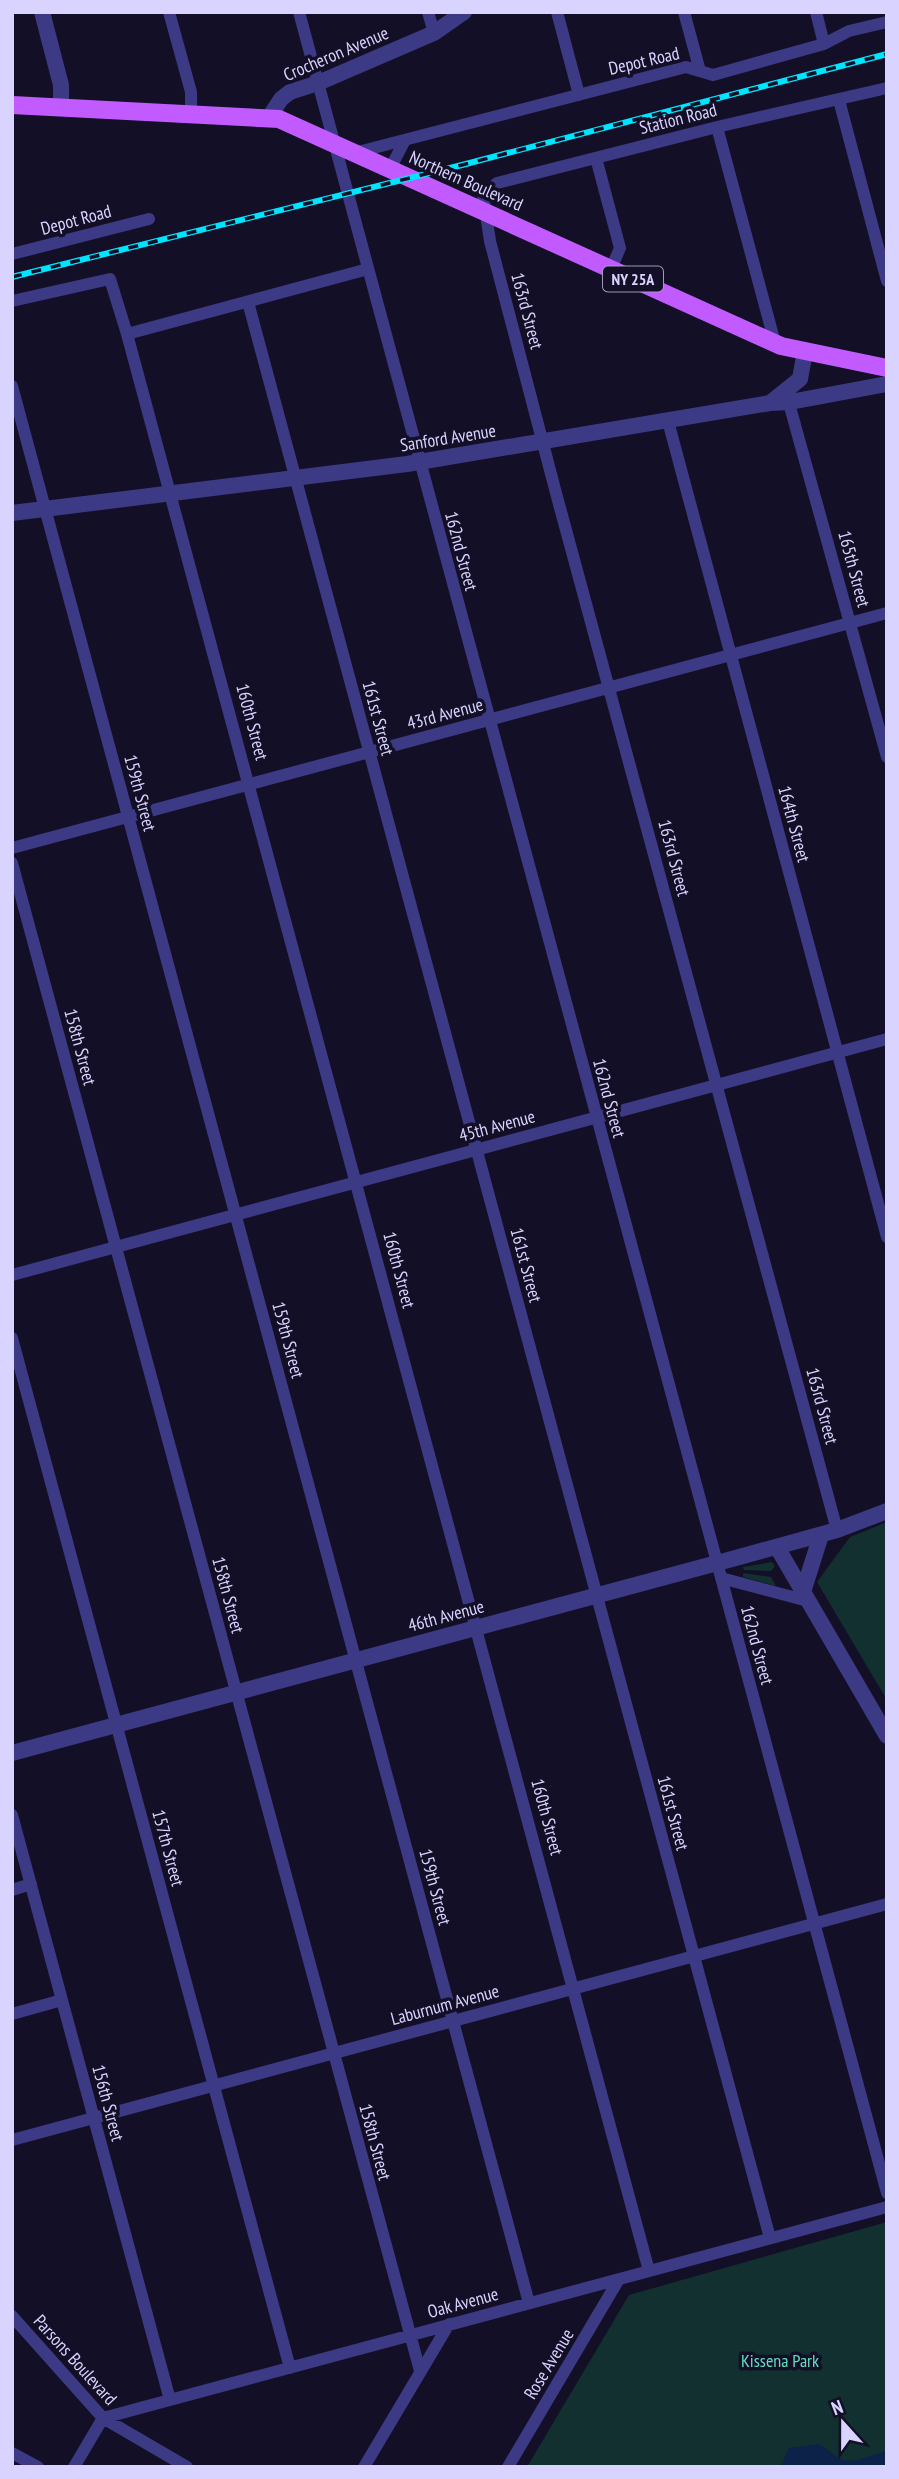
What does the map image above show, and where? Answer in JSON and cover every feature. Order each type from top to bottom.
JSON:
[{"type":"main road","name":"Northern Boulevard","points":[[12,105],[279,120],[778,345],[887,368]]},
{"type":"street","points":[[42,12],[61,85],[61,108]]},
{"type":"street","points":[[169,12],[191,92],[191,115]]},
{"type":"street","name":"162nd Street","points":[[299,12],[887,2193]]},
{"type":"street","points":[[428,12],[434,33]]},
{"type":"street","name":"Crocheron Avenue","points":[[268,119],[281,99],[290,92],[318,83],[434,33],[464,12]]},
{"type":"street","points":[[557,12],[579,95]]},
{"type":"street","points":[[684,12],[700,71]]},
{"type":"street","points":[[816,12],[824,44]]},
{"type":"street","name":"Depot Road","points":[[354,153],[686,67],[713,75],[824,44],[849,31],[887,22]]},
{"type":"street","name":"Station Road","points":[[483,194],[497,183],[717,127],[887,88]]},
{"type":"street","points":[[839,100],[887,281]]},
{"type":"street","points":[[717,127],[778,345]]},
{"type":"street","points":[[390,169],[405,140]]},
{"type":"street","points":[[596,158],[620,248],[611,269]]},
{"type":"street","name":"163rd Street","points":[[483,194],[490,241],[837,1530]]},
{"type":"street","name":"Depot Road","points":[[12,254],[149,219]]},
{"type":"street","points":[[127,334],[368,269]]},
{"type":"street","name":"160th Street","points":[[12,301],[110,279],[649,2271]]},
{"type":"street","name":"161st Street","points":[[248,302],[770,2238]]},
{"type":"street","points":[[787,397],[800,379],[806,351]]},
{"type":"street","name":"Sanford Avenue","points":[[12,513],[419,462],[668,421],[787,397],[887,384]]},
{"type":"street","name":"159th Street","points":[[12,386],[529,2303]]},
{"type":"street","name":"165th Street","points":[[787,397],[887,757]]},
{"type":"street","name":"164th Street","points":[[668,421],[887,1237]]},
{"type":"street","name":"43rd Avenue","points":[[12,848],[887,613]]},
{"type":"street","name":"158th Street","points":[[12,863],[420,2371]]},
{"type":"street","name":"45th Avenue","points":[[12,1275],[887,1039]]},
{"type":"street","name":"157th Street","points":[[12,1338],[290,2368]]},
{"type":"street","name":"46th Avenue","points":[[12,1753],[597,1596],[719,1571],[777,1547],[837,1530],[887,1511]]},
{"type":"street","points":[[806,1596],[821,1535]]},
{"type":"street","points":[[777,1547],[887,1736]]},
{"type":"street","points":[[719,1571],[806,1596]]},
{"type":"street","name":"156th Street","points":[[12,1815],[170,2400]]},
{"type":"street","points":[[12,1890],[31,1884]]},
{"type":"street","name":"Laburnum Avenue","points":[[12,2140],[887,1904]]},
{"type":"street","points":[[12,2014],[62,2000]]},
{"type":"street","name":"Oak Avenue","points":[[103,2418],[887,2207]]},
{"type":"street","name":"Rose Avenue","points":[[508,2467],[619,2279]]},
{"type":"street","name":"Parsons Boulevard","points":[[12,2316],[103,2418],[187,2467]]},
{"type":"street","points":[[364,2467],[449,2324]]},
{"type":"street","points":[[74,2467],[103,2418]]},
{"type":"street","points":[[12,2453],[38,2467]]},
{"type":"green space","points":[[887,1522],[887,1700],[817,1582],[850,1537]]},
{"type":"green space","points":[[772,1562],[775,1566],[771,1571],[744,1570],[743,1567]]},
{"type":"green space","points":[[743,1573],[771,1577],[776,1586],[743,1577]]},
{"type":"green space","name":"Kissena Park","points":[[887,2222],[887,2467],[527,2467],[629,2295]]},
{"type":"water","points":[[818,2444],[837,2457],[848,2460],[862,2459],[887,2450],[887,2467],[780,2467],[789,2448]]},
{"type":"railway","points":[[12,277],[462,165],[887,54]]}]
